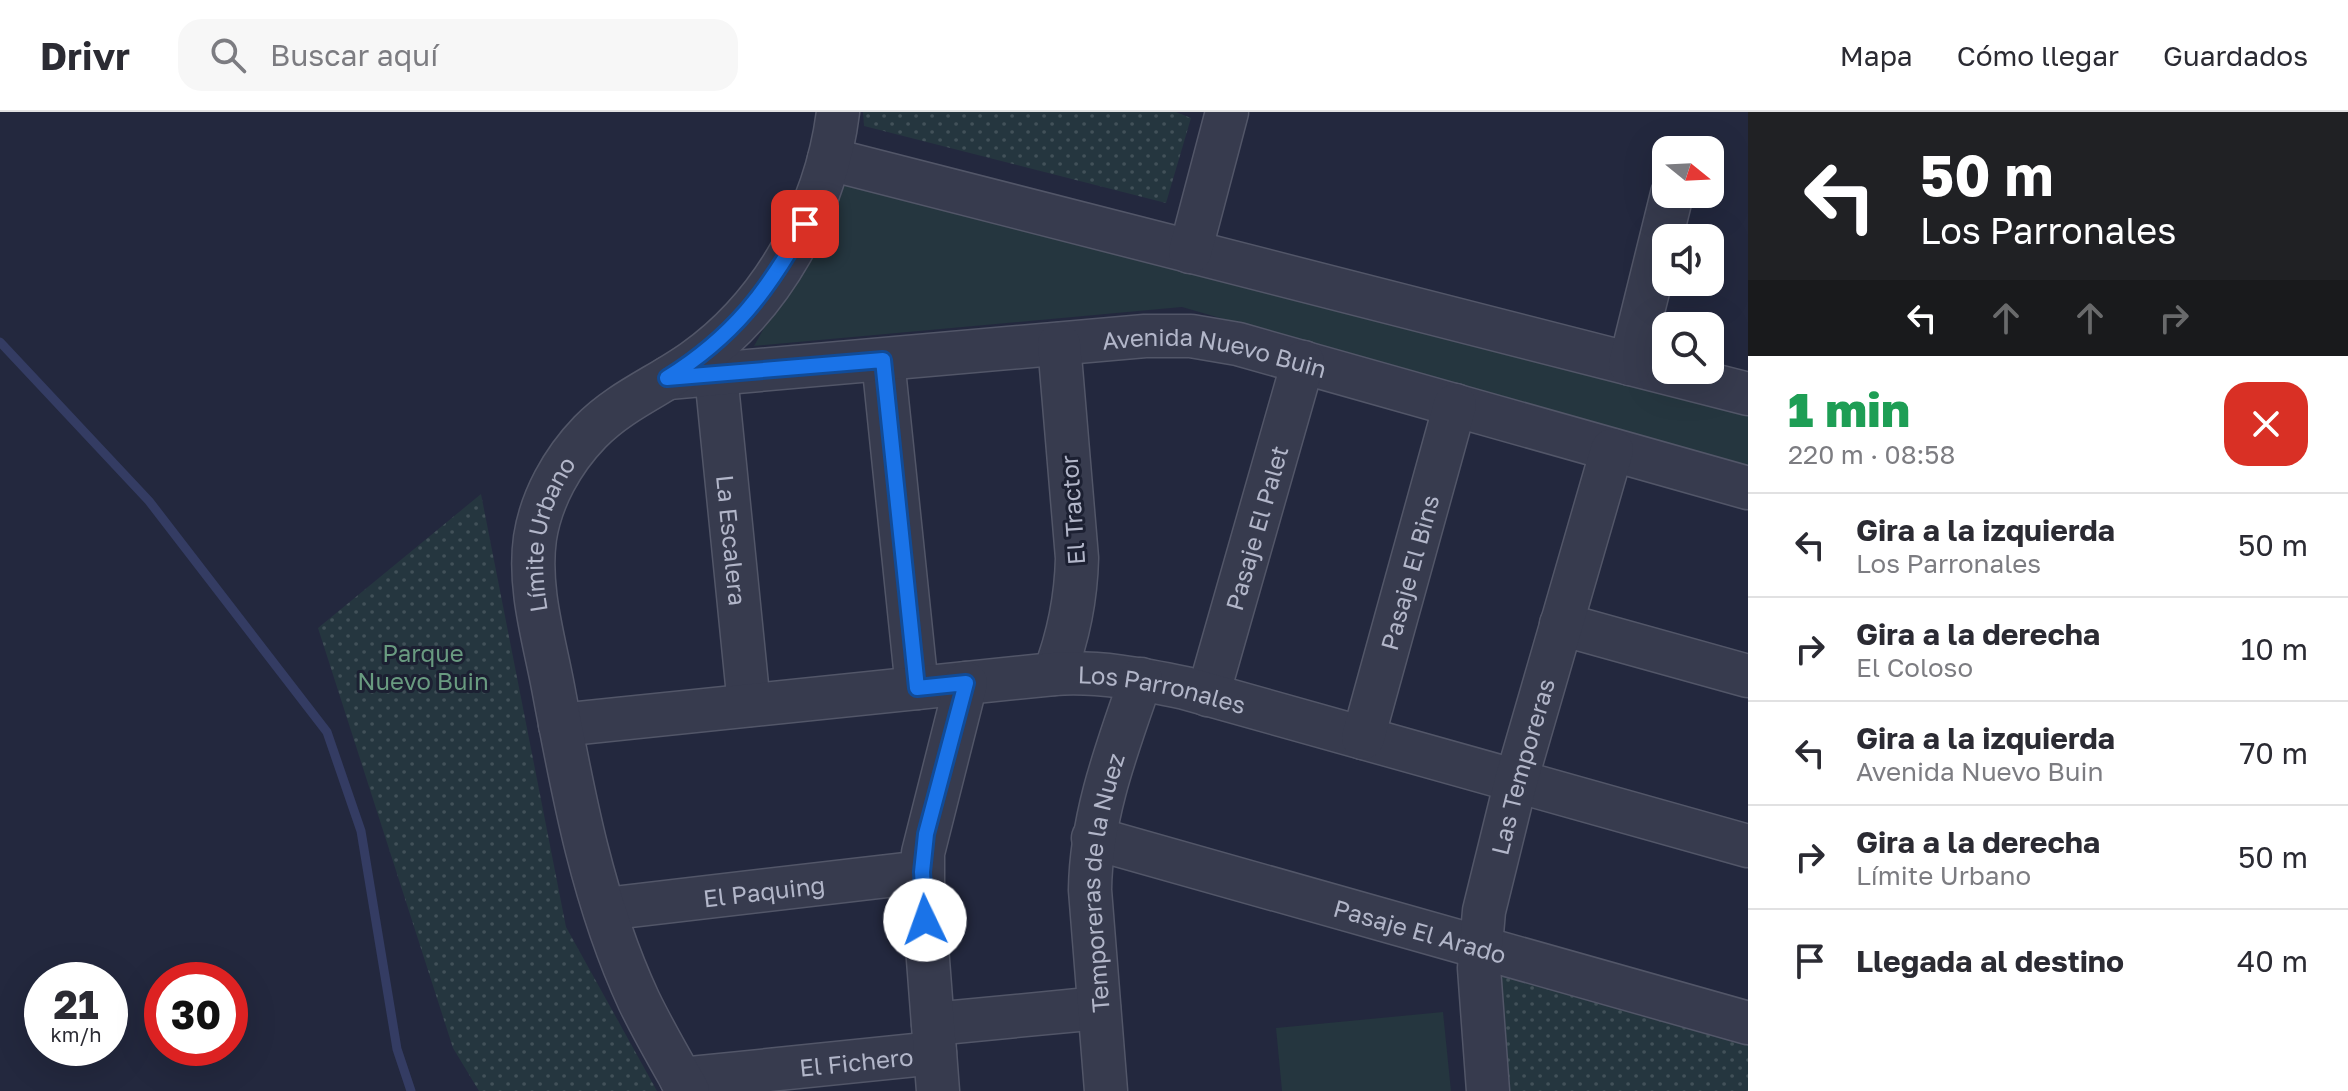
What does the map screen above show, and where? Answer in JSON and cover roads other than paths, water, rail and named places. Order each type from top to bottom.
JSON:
[{"type":"street","name":"Límite Urbano","points":[[684,1085],[638,999],[605,909],[579,824],[534,583],[536,536],[542,509],[555,481],[588,434],[625,402],[717,344],[739,323],[772,282],[805,224],[829,159],[838,112]]},
{"type":"street","points":[[1190,252],[1227,112]]},
{"type":"street","points":[[829,159],[1748,394]]},
{"type":"street","points":[[1630,364],[1669,208]]},
{"type":"street","name":"Avenida Nuevo Buin","points":[[667,378],[1145,336],[1191,336],[1238,344],[1748,488]]},
{"type":"street","name":"El Tractor","points":[[1054,674],[1071,621],[1077,558],[1059,344]]},
{"type":"street","points":[[883,360],[917,688]]},
{"type":"street","name":"Pasaje El Palet","points":[[1208,695],[1303,362]]},
{"type":"street","name":"La Escalera","points":[[716,375],[749,705]]},
{"type":"street","name":"Pasaje El Bins","points":[[1363,738],[1455,405]]},
{"type":"street","name":"Las Temporeras","points":[[1488,1091],[1480,993],[1480,947],[1487,898],[1516,781],[1612,450]]},
{"type":"street","points":[[1561,624],[1748,676]]},
{"type":"street","name":"Los Parronales","points":[[560,725],[1054,674],[1103,674],[1141,679],[1208,695],[1748,846]]},
{"type":"street","name":"Temporeras de la Nuez","points":[[1106,1091],[1090,890],[1093,838],[1107,779],[1141,679]]},
{"type":"street","points":[[936,1056],[922,872],[926,834],[966,683]]},
{"type":"street","name":"Pasaje El Arado","points":[[1093,838],[1748,1023]]},
{"type":"street","name":"El Paquing","points":[[605,909],[922,872]]},
{"type":"street","name":"El Fichero","points":[[684,1085],[936,1056],[1099,1008]]},
{"type":"waterway","points":[[0,342],[149,501],[327,732],[361,831],[397,1049],[411,1091]]},
{"type":"park label","name":"Parque Nuevo Buin","points":[[423,666]]}]
